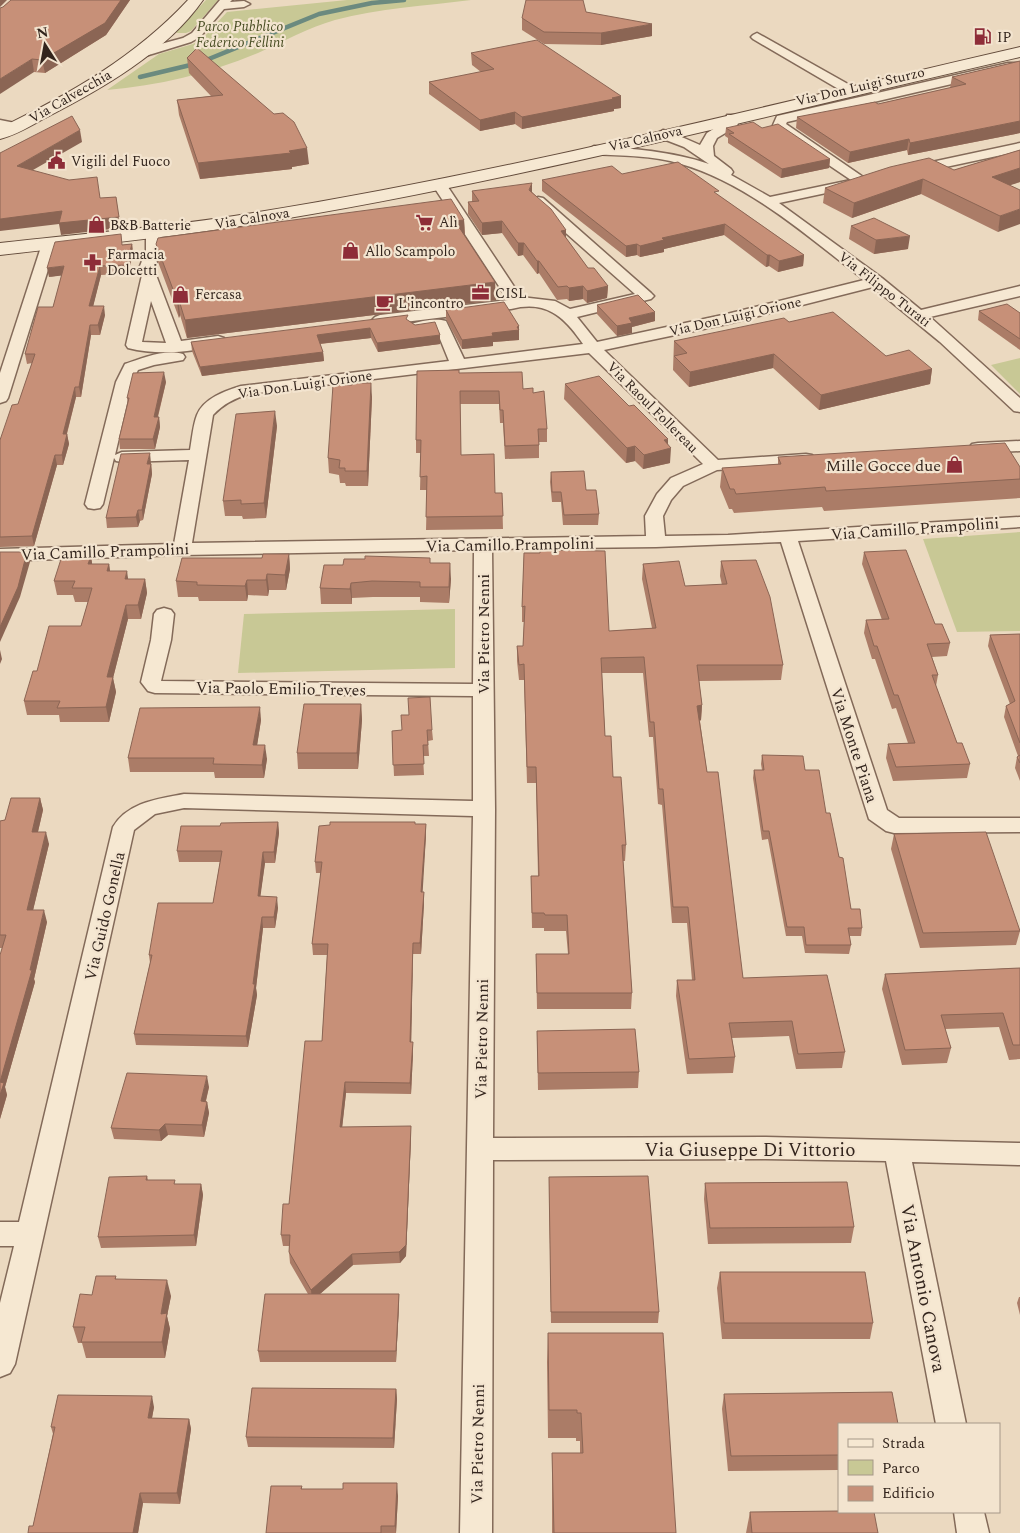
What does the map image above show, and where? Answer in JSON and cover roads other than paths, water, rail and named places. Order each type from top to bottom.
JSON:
[{"type":"main road","name":"Via Calvecchia","points":[[0,134],[8,126],[86,88],[139,54],[159,38],[196,0]]},
{"type":"main road","name":"Via Calnova","points":[[0,249],[153,232],[306,209],[439,184],[1020,52]]},
{"type":"street","points":[[221,6],[244,4]]},
{"type":"street","name":"Via Calvecchia","points":[[139,54],[187,40],[196,35],[221,6]]},
{"type":"street","points":[[159,38],[189,34],[200,29]]},
{"type":"street","points":[[757,37],[851,91]]},
{"type":"street","name":"Via Don Luigi Sturzo","points":[[767,202],[866,180],[778,125],[782,119],[1008,67],[1020,68]]},
{"type":"street","points":[[708,157],[706,146],[712,136],[728,126],[732,122],[732,118]]},
{"type":"street","name":"Via Filippo Turati","points":[[663,134],[689,144],[708,157],[739,184],[877,281],[920,315],[1020,407]]},
{"type":"street","name":"Via Filippo Turati","points":[[663,134],[671,150],[689,162]]},
{"type":"street","points":[[899,173],[1020,147]]},
{"type":"street","name":"Via Filippo Turati","points":[[594,150],[664,155],[689,162],[739,184]]},
{"type":"street","points":[[439,184],[516,300]]},
{"type":"street","points":[[537,200],[646,296],[562,311]]},
{"type":"street","points":[[153,232],[153,251],[147,266],[175,346]]},
{"type":"street","points":[[0,398],[4,373],[49,244]]},
{"type":"street","points":[[94,504],[124,382],[130,367],[152,360],[230,345],[140,347],[134,345],[149,275]]},
{"type":"street","name":"Via Don Luigi Orione","points":[[182,549],[200,456],[205,415],[213,404],[228,395],[247,389],[593,348],[727,319],[877,281]]},
{"type":"street","points":[[920,315],[1020,291]]},
{"type":"street","points":[[362,323],[511,304],[516,300],[547,304],[562,311],[593,348]]},
{"type":"street","points":[[401,328],[441,324],[459,365]]},
{"type":"street","name":"Via Raoul Follereau","points":[[593,348],[714,465]]},
{"type":"street","points":[[960,449],[1020,446]]},
{"type":"street","points":[[107,457],[200,456]]},
{"type":"street","points":[[656,542],[654,516],[663,498],[677,482],[714,465],[822,458]]},
{"type":"street","name":"Via Camillo Prampolini","points":[[0,555],[182,549],[656,542],[788,537],[1020,522]]},
{"type":"street","name":"Via Monte Piana","points":[[788,537],[878,814],[894,826],[1020,825]]},
{"type":"street","name":"Via Pietro Nenni","points":[[476,1533],[484,810],[483,545]]},
{"type":"street","name":"Via Paolo Emilio Treves","points":[[164,614],[162,640],[151,682],[155,686],[483,690]]},
{"type":"street","name":"Via Guido Gonella","points":[[0,1364],[124,827],[148,808],[184,801],[484,810]]},
{"type":"street","name":"Via Giuseppe Di Vittorio","points":[[480,1149],[766,1148],[1020,1154]]},
{"type":"street","name":"Via Antonio Canova","points":[[897,1151],[951,1423]]},
{"type":"street","points":[[0,1234],[30,1234]]},
{"type":"street","points":[[969,1513],[973,1533]]},
{"type":"waterway","points":[[140,77],[199,63],[319,14],[372,3],[404,0]]},
{"type":"place","name":"IP","points":[[983,37]]},
{"type":"place","name":"Vigili del Fuoco","points":[[57,161]]},
{"type":"place","name":"Alì","points":[[425,222]]},
{"type":"place","name":"B&B Batterie","points":[[96,225]]},
{"type":"place","name":"Allo Scampolo","points":[[351,251]]},
{"type":"place","name":"Farmacia Dolcetti","points":[[93,262]]},
{"type":"place","name":"CISL","points":[[481,293]]},
{"type":"place","name":"Fercasa","points":[[181,294]]},
{"type":"place","name":"L'incontro","points":[[384,303]]},
{"type":"place","name":"Mille Gocce due","points":[[955,465]]},
{"type":"park label","name":"Parco Pubblico Federico Fellini","points":[[240,34]]}]
